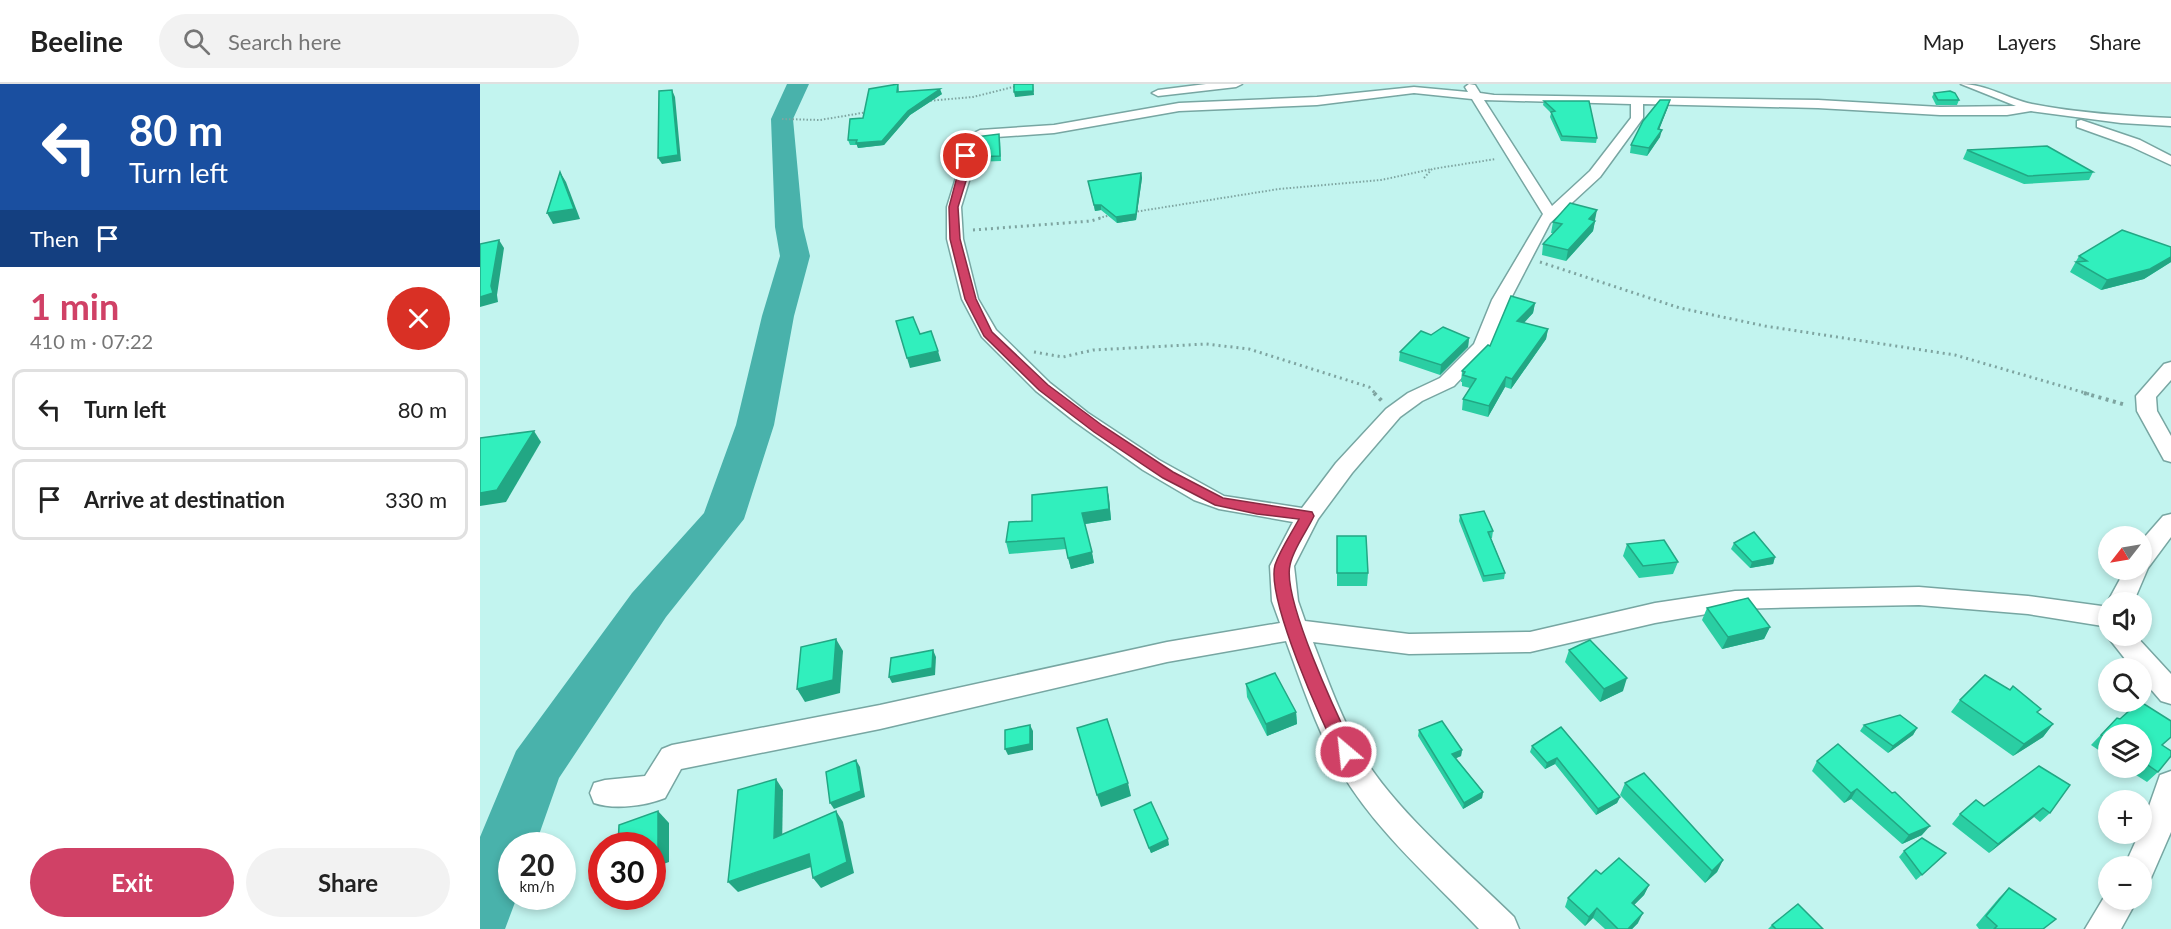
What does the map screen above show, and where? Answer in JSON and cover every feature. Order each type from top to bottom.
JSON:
[{"type":"street","points":[[1236,84],[1156,96],[1054,129],[971,136],[968,139],[966,168],[960,191],[955,198],[955,231],[970,299],[988,333],[1043,387],[1081,417],[1151,465],[1202,495],[1219,502],[1257,510],[1308,516]]},
{"type":"street","points":[[1469,84],[1551,215]]},
{"type":"street","points":[[1967,84],[2135,143],[2171,162]]},
{"type":"street","points":[[1156,96],[1317,101],[1414,90],[1477,96],[1818,104],[1940,111],[2007,111],[2031,107],[2121,120],[2171,122]]},
{"type":"street","points":[[1502,929],[1389,813],[1354,766],[1330,722],[1295,630],[1285,601],[1282,566],[1308,516],[1344,468],[1393,412],[1415,397],[1447,382],[1482,346],[1501,300],[1544,221],[1588,182],[1637,118],[1637,101]]},
{"type":"street","points":[[2171,368],[2145,396],[2147,411],[2171,456]]},
{"type":"street","points":[[2152,544],[2171,522]]},
{"type":"street","points":[[605,793],[654,789],[672,758],[774,740],[1167,652],[1295,630],[1409,644],[1472,645],[1530,642],[1655,613],[1735,600],[1919,596],[2028,605],[2098,615]]},
{"type":"street","points":[[2129,646],[2171,693]]},
{"type":"street","points":[[2145,856],[2157,828],[2171,783]]},
{"type":"street","points":[[2102,929],[2114,910]]},
{"type":"path","points":[[918,101],[973,97],[1025,84]]},
{"type":"path","points":[[782,119],[820,120],[869,111]]},
{"type":"path","points":[[1123,213],[1181,207],[1279,189],[1381,180],[1432,169],[1514,157]]},
{"type":"path","points":[[1424,178],[1432,169]]},
{"type":"path","points":[[955,231],[1008,230],[1091,221],[1111,215]]},
{"type":"path","points":[[1526,257],[1680,308],[1765,326],[1955,355],[2147,411]]},
{"type":"path","points":[[1002,347],[1063,357],[1093,350],[1195,345],[1249,349],[1370,387],[1393,412]]},
{"type":"building","points":[[898,84],[897,92],[940,89],[908,111],[882,141],[856,143],[857,140],[848,140],[850,119],[863,118],[869,89]]},
{"type":"building","points":[[1014,84],[1033,84],[1033,91],[1014,92]]},
{"type":"building","points":[[672,90],[678,155],[658,158],[659,91]]},
{"type":"building","points":[[1950,91],[1955,93],[1959,100],[1938,100],[1934,93]]},
{"type":"building","points":[[1660,100],[1670,100],[1658,129],[1662,130],[1649,148],[1631,145],[1643,121]]},
{"type":"building","points":[[1544,101],[1589,101],[1597,138],[1562,136],[1551,112],[1555,111]]},
{"type":"building","points":[[999,134],[1000,156],[974,157],[976,137]]},
{"type":"building","points":[[2047,146],[2093,172],[2028,176],[1967,150]]},
{"type":"building","points":[[560,172],[574,209],[547,213]]},
{"type":"building","points":[[1141,173],[1136,214],[1116,217],[1101,205],[1094,205],[1088,181]]},
{"type":"building","points":[[1570,203],[1597,210],[1589,219],[1595,221],[1568,250],[1543,244],[1562,224],[1553,222]]},
{"type":"building","points":[[2122,230],[2171,247],[2171,257],[2150,269],[2107,280],[2076,262],[2087,261],[2079,256]]},
{"type":"building","points":[[499,240],[491,286],[493,293],[480,297],[480,244]]},
{"type":"building","points":[[1511,296],[1535,303],[1517,321],[1548,329],[1512,379],[1506,377],[1489,406],[1463,399],[1476,379],[1463,375],[1465,372],[1462,371],[1488,345],[1490,346]]},
{"type":"building","points":[[913,317],[920,334],[931,331],[938,351],[907,358],[896,321]]},
{"type":"building","points":[[1443,327],[1469,338],[1441,365],[1400,352],[1421,331],[1431,335]]},
{"type":"building","points":[[534,431],[497,490],[480,493],[480,438]]},
{"type":"building","points":[[1107,487],[1109,509],[1082,513],[1092,552],[1068,558],[1064,538],[1006,542],[1009,522],[1032,521],[1032,495]]},
{"type":"building","points":[[1484,511],[1493,531],[1488,532],[1505,573],[1484,576],[1460,515]]},
{"type":"building","points":[[1754,532],[1775,557],[1752,562],[1734,543]]},
{"type":"building","points":[[1337,536],[1366,536],[1368,573],[1337,573]]},
{"type":"building","points":[[1664,540],[1678,562],[1643,566],[1627,544]]},
{"type":"building","points":[[1748,598],[1770,627],[1728,637],[1707,608]]},
{"type":"building","points":[[836,639],[833,680],[797,689],[801,647]]},
{"type":"building","points":[[1590,640],[1627,678],[1604,689],[1569,650]]},
{"type":"building","points":[[933,650],[932,668],[889,677],[891,658]]},
{"type":"building","points":[[1275,673],[1296,712],[1266,724],[1246,684]]},
{"type":"building","points":[[1985,675],[2010,690],[2013,686],[2041,709],[2037,712],[2053,724],[2024,744],[1960,700]]},
{"type":"building","points":[[2152,709],[2171,721],[2171,737],[2162,745],[2171,751],[2171,756],[2158,772],[2152,768],[2152,724],[2111,724],[2117,718],[2120,719],[2128,712],[2152,712]]},
{"type":"building","points":[[1900,715],[1917,728],[1893,746],[1864,725]]},
{"type":"building","points":[[1107,719],[1128,783],[1097,795],[1077,728]]},
{"type":"building","points":[[1442,721],[1462,750],[1452,754],[1483,792],[1464,803],[1419,730]]},
{"type":"building","points":[[1030,725],[1030,744],[1005,749],[1005,730]]},
{"type":"building","points":[[1561,727],[1620,797],[1598,809],[1557,758],[1547,763],[1532,746]]},
{"type":"building","points":[[1838,744],[1892,793],[1895,792],[1930,826],[1909,835],[1857,789],[1851,793],[1817,761]]},
{"type":"building","points":[[856,760],[861,791],[830,803],[826,772]]},
{"type":"building","points":[[2039,766],[2070,785],[2050,813],[2043,808],[1998,844],[1960,814],[1976,800],[1984,806]]},
{"type":"building","points":[[1644,773],[1723,860],[1712,871],[1625,783]]},
{"type":"building","points":[[776,779],[774,838],[836,811],[847,862],[813,878],[809,854],[728,882],[738,790]]},
{"type":"building","points":[[1151,802],[1168,839],[1149,848],[1134,810]]},
{"type":"building","points":[[658,811],[658,832],[619,832],[619,825]]},
{"type":"building","points":[[1922,838],[1946,853],[1922,875],[1904,851]]},
{"type":"building","points":[[1619,858],[1649,885],[1632,903],[1643,913],[1628,929],[1618,929],[1597,908],[1589,917],[1568,898],[1596,870],[1601,874]]},
{"type":"building","points":[[2009,888],[2056,919],[2043,929],[1994,929],[1997,926],[1986,916]]},
{"type":"building","points":[[1798,904],[1823,929],[1776,929],[1772,925]]},
{"type":"waterway","points":[[480,914],[535,768],[649,605],[723,519],[755,425],[778,316],[795,256],[789,227],[782,119],[798,84]]},
{"type":"route","points":[[966,156],[966,168],[954,207],[958,253],[970,299],[988,333],[1015,362],[1081,417],[1151,465],[1202,495],[1219,502],[1257,510],[1308,516],[1282,566],[1285,601],[1330,722],[1346,752]]}]
